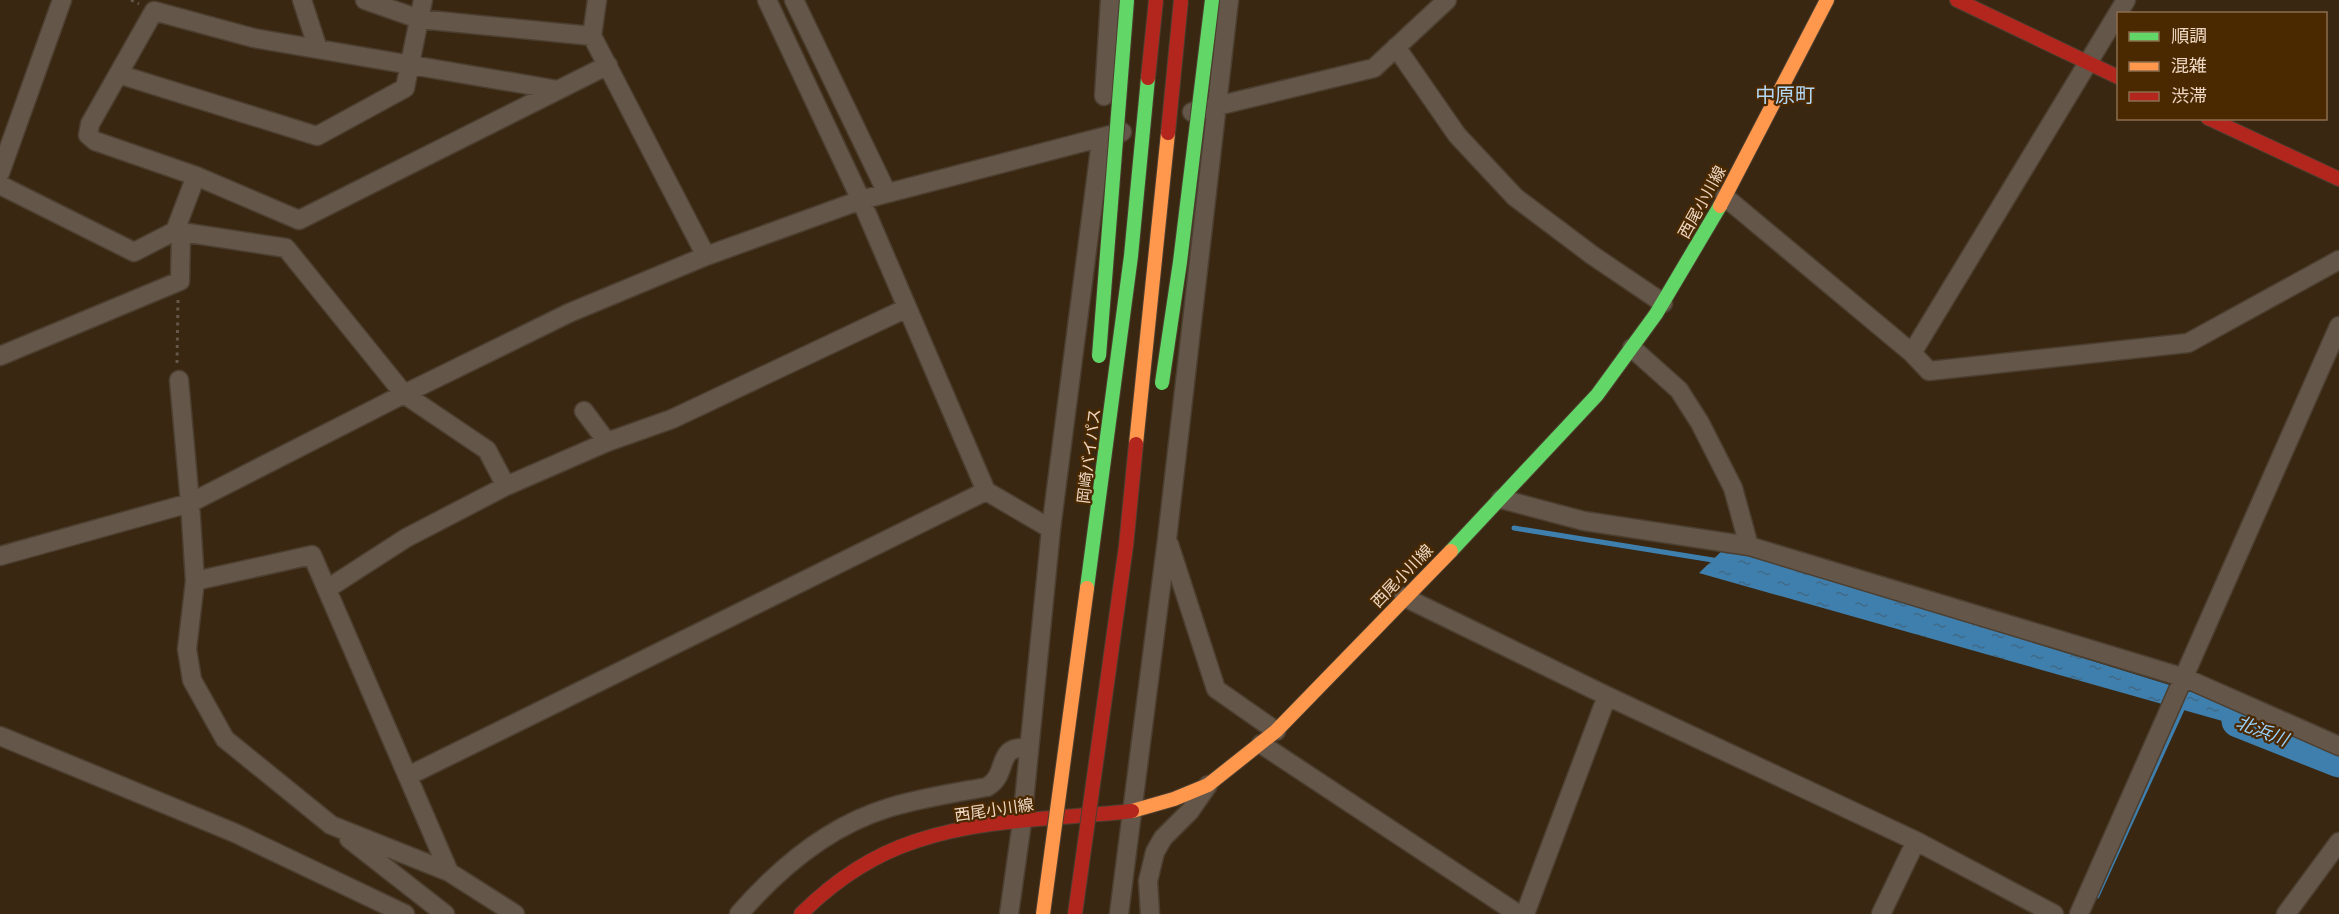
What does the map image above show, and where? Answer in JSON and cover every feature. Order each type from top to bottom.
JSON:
[{"type":"main road","points":[[1098,367],[1127,0]]},
{"type":"main road","name":"岡崎バイパス","points":[[1043,914],[1131,256],[1156,0]]},
{"type":"main road","points":[[1075,914],[1126,546],[1181,0]]},
{"type":"main road","points":[[1160,402],[1182,251],[1212,0]]},
{"type":"main road","name":"西尾小川線","points":[[801,914],[822,892],[854,871],[906,845],[975,827],[1132,811],[1174,799],[1208,785],[1276,731],[1597,395],[1663,303],[1725,197],[1827,0]]},
{"type":"main road","points":[[1957,0],[2117,77]]},
{"type":"main road","points":[[2212,120],[2339,179]]},
{"type":"main road","points":[[1095,427],[1093,451],[1103,475]]},
{"type":"main road","points":[[1126,546],[1140,530],[1144,507]]},
{"type":"street","points":[[0,173],[62,0]]},
{"type":"street","points":[[302,0],[318,49]]},
{"type":"street","points":[[365,0],[420,20],[592,36]]},
{"type":"street","points":[[118,74],[317,136],[405,88],[423,0]]},
{"type":"street","points":[[597,0],[592,36],[706,256]]},
{"type":"street","points":[[767,0],[861,201],[986,491],[1051,530]]},
{"type":"street","points":[[794,0],[888,194]]},
{"type":"street","points":[[1009,914],[1022,822],[1051,530],[1102,138],[1110,0]]},
{"type":"street","points":[[1119,914],[1167,539],[1229,0]]},
{"type":"street","points":[[0,556],[190,503],[569,313],[706,256],[861,201],[1218,105],[1374,68],[1447,0]]},
{"type":"street","points":[[558,90],[254,38],[154,11],[90,124],[88,135],[95,141],[196,176],[299,220],[608,65]]},
{"type":"street","points":[[1912,353],[2117,14]]},
{"type":"street","points":[[1396,47],[1457,135],[1515,197],[1592,255],[1663,303]]},
{"type":"street","points":[[0,356],[180,280],[178,232],[196,176]]},
{"type":"street","points":[[0,185],[134,252],[178,232],[286,248],[404,394],[487,450],[506,486]]},
{"type":"street","points":[[1725,197],[1912,353],[1929,371],[2188,343],[2339,260]]},
{"type":"street","points":[[327,589],[406,538],[506,486],[607,442],[672,419],[907,308]]},
{"type":"street","points":[[2079,914],[2339,326]]},
{"type":"street","points":[[1632,348],[1679,390],[1700,423],[1733,488],[1749,546]]},
{"type":"street","points":[[179,380],[195,581],[187,649],[192,680],[225,739],[445,914]]},
{"type":"street","points":[[584,411],[607,442]]},
{"type":"street","points":[[408,776],[986,491]]},
{"type":"street","points":[[1500,499],[1584,520],[1749,546],[2185,678],[2339,746]]},
{"type":"street","points":[[1167,539],[1216,689],[1276,731]]},
{"type":"street","points":[[195,581],[312,555],[449,872]]},
{"type":"street","points":[[1404,597],[1607,696],[1916,841],[2054,914]]},
{"type":"street","points":[[1525,914],[1607,696]]},
{"type":"street","points":[[0,722],[25,747]]},
{"type":"street","points":[[0,736],[235,833],[405,914]]},
{"type":"street","points":[[1261,744],[1518,914]]},
{"type":"street","points":[[739,914],[794,860],[855,821],[887,808],[987,787],[996,779],[1009,750],[1028,748]]},
{"type":"street","points":[[1150,914],[1148,881],[1155,852],[1163,838],[1190,811],[1208,785]]},
{"type":"street","points":[[331,825],[449,872],[515,914]]},
{"type":"street","points":[[1881,914],[1916,841]]},
{"type":"street","points":[[2286,914],[2339,842]]},
{"type":"path","points":[[179,380],[176,352],[180,280]]},
{"type":"water","name":"北浜川","points":[[1726,547],[2205,696],[2339,754],[1699,573]]},
{"type":"waterway","points":[[1514,528],[1719,561]]},
{"type":"waterway","points":[[2097,896],[2184,705]]},
{"type":"waterway","name":"北浜川","points":[[2238,721],[2339,761]]},
{"type":"traffic: fast","points":[[1099,356],[1127,0]]},
{"type":"traffic: fast","points":[[1162,383],[1180,262],[1212,0]]},
{"type":"traffic: fast","points":[[1087,588],[1131,256],[1148,78]]},
{"type":"traffic: fast","points":[[1451,551],[1597,395],[1656,314],[1720,206]]},
{"type":"traffic: slow","points":[[1720,206],[1827,0]]},
{"type":"traffic: slow","points":[[1136,444],[1168,133]]},
{"type":"traffic: slow","points":[[1132,811],[1174,799],[1208,785],[1276,731],[1451,551]]},
{"type":"traffic: slow","points":[[1043,914],[1087,588]]},
{"type":"traffic: jam","points":[[1148,78],[1156,0]]},
{"type":"traffic: jam","points":[[1168,133],[1181,0]]},
{"type":"traffic: jam","points":[[1957,0],[2117,77]]},
{"type":"traffic: jam","points":[[2212,120],[2339,179]]},
{"type":"traffic: jam","points":[[1075,914],[1126,546],[1136,444]]},
{"type":"traffic: jam","points":[[801,914],[826,891],[854,871],[884,854],[916,841],[942,833],[1023,820],[1132,811]]},
{"type":"district","name":"中原町","points":[[1785,95]]}]
